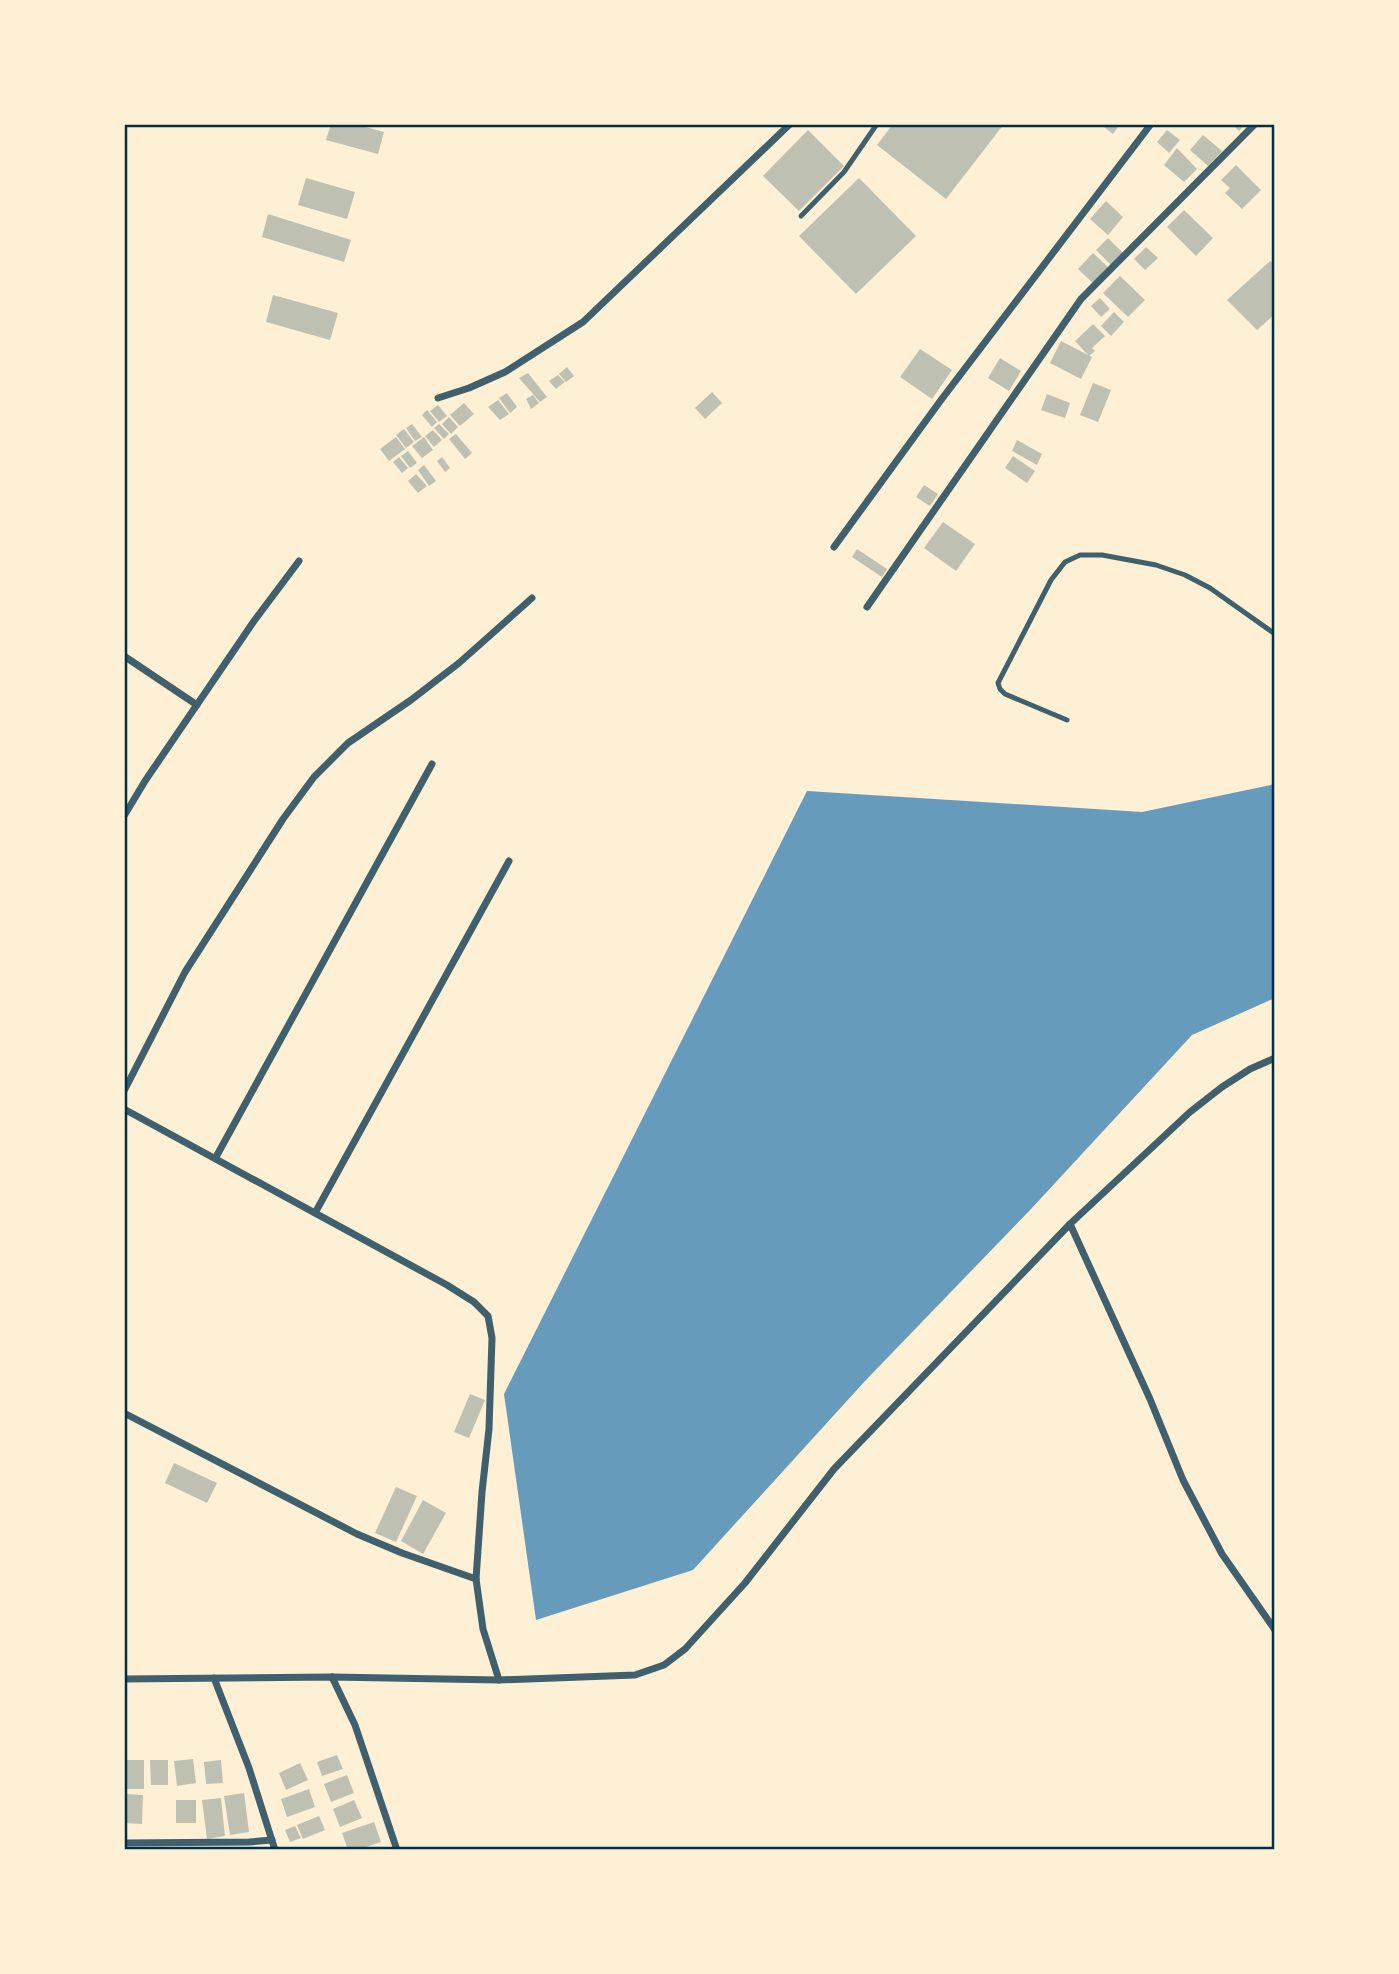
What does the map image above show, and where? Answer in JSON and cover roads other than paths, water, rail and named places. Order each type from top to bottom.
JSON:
[{"type":"street","points":[[438,398],[505,372],[583,322],[790,124]]},
{"type":"street","points":[[834,547],[941,400],[1152,124]]},
{"type":"street","points":[[867,607],[1081,299],[1255,124]]},
{"type":"street","points":[[124,817],[145,781],[254,621],[299,561]]},
{"type":"street","points":[[124,1091],[185,972],[283,819],[314,777],[348,743],[459,663],[532,598]]},
{"type":"street","points":[[124,656],[197,705]]},
{"type":"street","points":[[216,1157],[432,764]]},
{"type":"street","points":[[315,1213],[509,861]]},
{"type":"street","points":[[124,1679],[332,1677],[499,1680],[635,1675],[664,1665],[685,1649],[745,1583],[834,1469],[1070,1224],[1190,1112],[1250,1069],[1275,1058]]},
{"type":"street","points":[[124,1109],[447,1285],[474,1302],[488,1316],[492,1338],[489,1429],[476,1579],[483,1629],[499,1680]]},
{"type":"street","points":[[1070,1224],[1150,1399],[1182,1480],[1222,1553],[1275,1630]]},
{"type":"street","points":[[124,1413],[357,1534],[476,1579]]},
{"type":"street","points":[[332,1677],[355,1725],[397,1850]]},
{"type":"street","points":[[214,1678],[249,1769],[275,1850]]},
{"type":"street","points":[[124,1843],[133,1846],[249,1846],[272,1840]]},
{"type":"lane","points":[[802,216],[844,172],[877,124]]},
{"type":"lane","points":[[1067,720],[1005,694],[998,682],[1051,580],[1065,562],[1080,555],[1102,555],[1156,565],[1185,575],[1210,588],[1275,634]]},
{"type":"water","points":[[1275,784],[1275,998],[1192,1035],[1031,1209],[865,1381],[693,1570],[536,1620],[504,1394],[807,791],[1142,812]]}]
